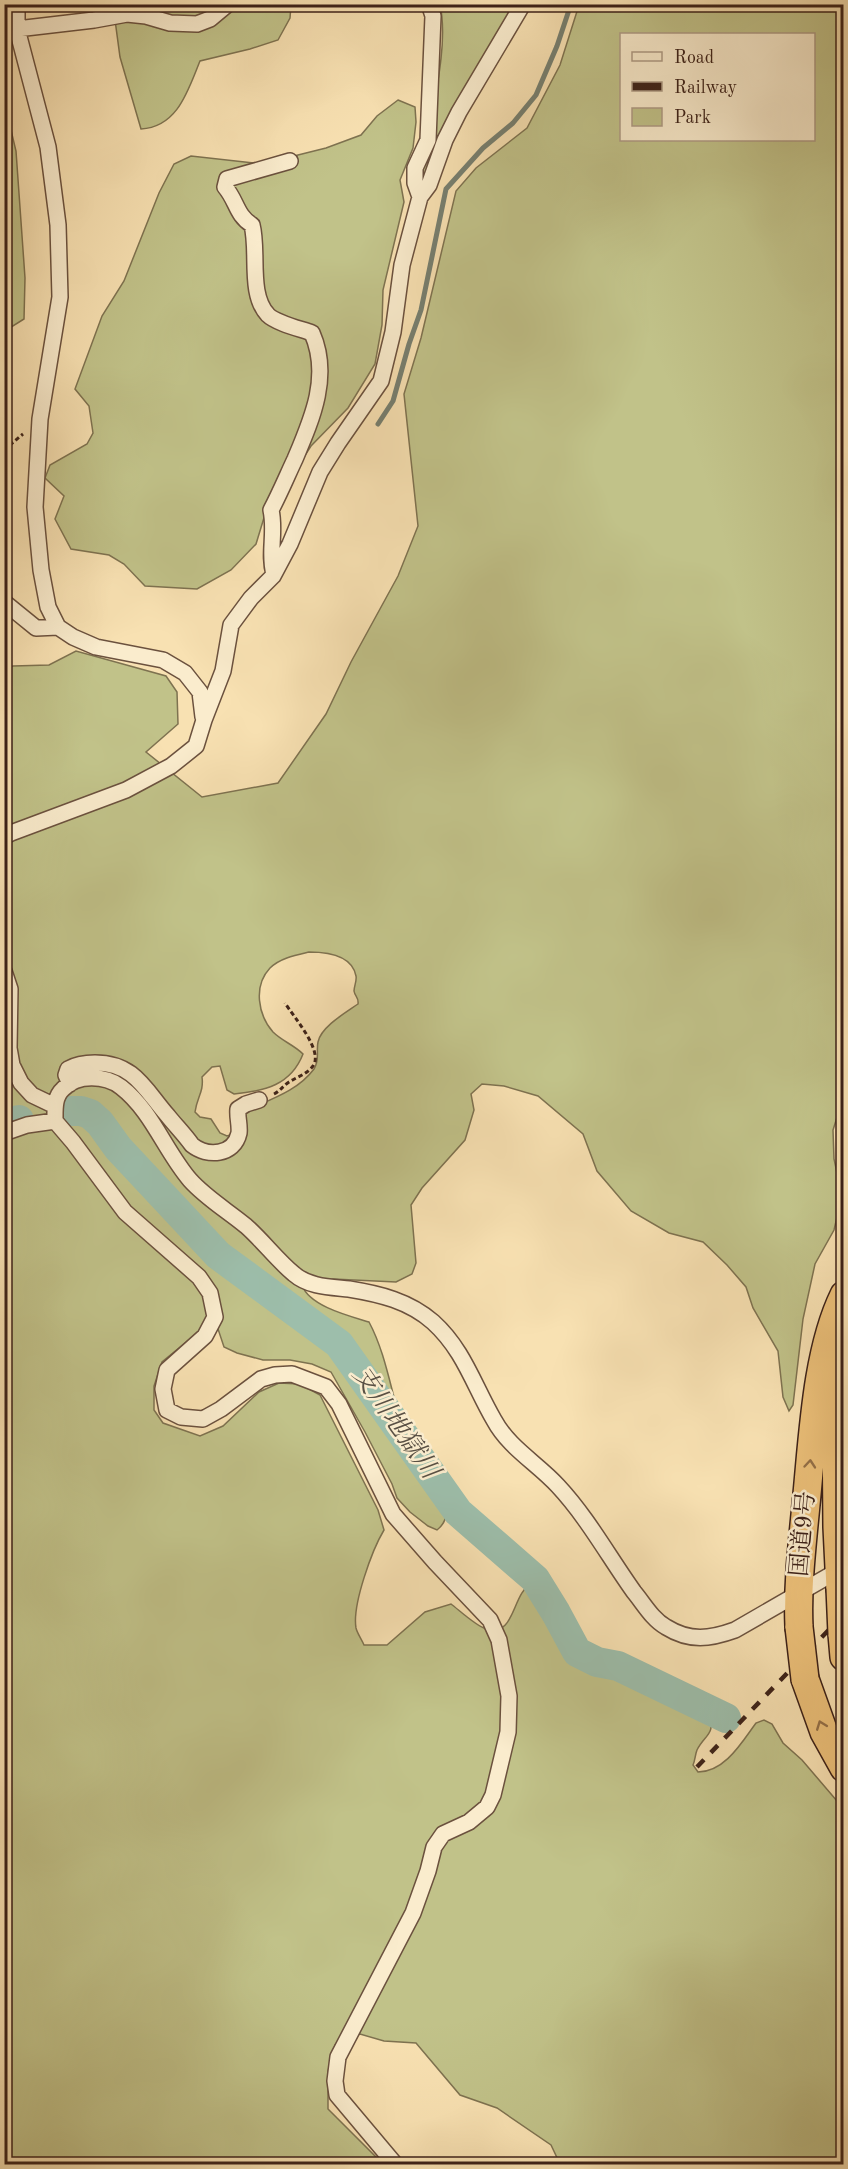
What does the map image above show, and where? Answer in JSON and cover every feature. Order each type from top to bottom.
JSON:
[{"type":"highway","name":"国道9号","points":[[843,1295],[826,1350],[815,1414],[798,1592],[799,1627],[805,1679],[824,1732],[843,1768]]},
{"type":"highway","name":"国道9号","points":[[843,1366],[836,1420],[837,1527],[843,1646]]},
{"type":"street","points":[[17,4],[17,29],[48,147],[58,225],[60,297],[40,419],[35,507],[40,570],[48,607],[58,627],[73,637],[96,647],[163,660],[185,674],[200,692],[204,720]]},
{"type":"street","points":[[17,29],[94,21],[127,14],[146,16],[170,23],[197,24],[210,19],[228,4]]},
{"type":"street","points":[[420,197],[415,183],[415,168],[428,141],[433,16],[429,4]]},
{"type":"street","points":[[4,837],[11,832],[126,789],[171,766],[196,747],[223,671],[231,625],[251,598],[274,574],[290,544],[320,472],[381,381],[393,332],[402,265],[420,197],[429,186],[459,112],[524,4]]},
{"type":"street","points":[[274,574],[271,563],[274,524],[271,510],[312,422],[321,366],[312,333],[269,316],[258,298],[255,238],[252,225],[243,219],[225,187],[226,179],[290,161]]},
{"type":"street","points":[[4,602],[36,628],[58,627]]},
{"type":"street","points":[[4,971],[10,989],[9,1048],[12,1065],[21,1083],[54,1113],[125,1212],[199,1277],[210,1293],[215,1317],[205,1336],[167,1370],[163,1389],[167,1410],[181,1417],[203,1419],[221,1409],[261,1379],[275,1375],[292,1374],[326,1387],[339,1404],[393,1514],[435,1563],[490,1620],[499,1640],[509,1695],[508,1732],[494,1795],[487,1807],[469,1822],[443,1834],[434,1847],[413,1913],[338,2057],[335,2081],[337,2095],[395,2164]]},
{"type":"street","points":[[70,1084],[66,1075],[68,1069],[75,1065],[103,1063],[121,1067],[132,1073],[146,1088],[192,1145],[208,1154],[226,1150],[231,1146],[238,1135],[238,1109],[259,1100]]},
{"type":"street","points":[[4,1134],[54,1113],[63,1088],[70,1084],[92,1078],[111,1081],[122,1088],[144,1112],[190,1180],[247,1227],[295,1276],[317,1286],[375,1293],[393,1298],[407,1304],[432,1321],[463,1358],[494,1421],[508,1441],[558,1485],[650,1613],[663,1626],[688,1638],[705,1639],[721,1635],[735,1630],[798,1592],[839,1579]]},
{"type":"path","points":[[259,1100],[280,1091],[284,1085],[306,1072],[314,1064],[315,1051],[285,1003]]},
{"type":"green space","points":[[108,5],[291,5],[290,18],[278,40],[200,61],[186,95],[173,114],[154,127],[141,129],[120,57],[115,20]]},
{"type":"green space","points":[[440,5],[514,5],[421,186],[440,70],[442,25]]},
{"type":"green space","points":[[579,5],[843,5],[844,1110],[839,1111],[833,1130],[834,1159],[842,1196],[834,1230],[815,1264],[803,1319],[793,1405],[789,1411],[783,1397],[778,1351],[753,1308],[746,1287],[727,1265],[703,1242],[669,1233],[631,1211],[597,1171],[583,1134],[538,1096],[504,1086],[482,1084],[471,1094],[474,1110],[465,1140],[422,1188],[411,1205],[416,1263],[412,1274],[396,1282],[333,1279],[302,1285],[313,1299],[321,1304],[369,1322],[382,1353],[406,1439],[413,1455],[444,1502],[446,1512],[444,1522],[437,1530],[410,1512],[397,1498],[365,1432],[331,1372],[312,1364],[290,1360],[263,1360],[224,1347],[218,1329],[218,1316],[162,1362],[154,1386],[154,1410],[163,1423],[200,1436],[223,1426],[259,1392],[279,1383],[300,1384],[320,1395],[378,1510],[384,1530],[369,1564],[357,1606],[356,1628],[364,1645],[387,1645],[425,1612],[451,1604],[482,1627],[496,1630],[508,1621],[520,1596],[532,1583],[538,1589],[579,1661],[619,1671],[708,1715],[710,1730],[697,1750],[693,1765],[698,1772],[708,1771],[725,1762],[756,1723],[764,1720],[772,1724],[783,1743],[802,1760],[843,1808],[843,2164],[560,2164],[551,2145],[497,2108],[460,2095],[416,2043],[384,2041],[360,2034],[335,2045],[328,2071],[328,2109],[376,2157],[380,2164],[5,2164],[4,669],[13,666],[49,665],[76,651],[166,676],[177,692],[178,724],[146,752],[202,797],[278,783],[326,714],[351,662],[398,576],[418,526],[404,394],[421,338],[456,191],[476,168],[527,128],[560,65]],"holes":[[[309,952],[344,959],[354,969],[356,976],[354,991],[358,1004],[334,1021],[320,1036],[316,1066],[307,1077],[282,1095],[243,1112],[233,1134],[227,1136],[220,1133],[211,1119],[200,1117],[195,1112],[202,1087],[202,1077],[212,1067],[220,1066],[227,1090],[234,1094],[276,1085],[292,1073],[303,1054],[273,1032],[268,1025],[261,1009],[261,983],[270,968],[288,957]]]},
{"type":"green space","points":[[398,100],[415,107],[416,122],[413,148],[400,180],[404,202],[383,290],[382,325],[375,364],[348,408],[311,446],[293,474],[270,498],[256,544],[231,570],[197,589],[145,586],[124,564],[109,555],[71,549],[55,519],[64,496],[45,478],[50,465],[87,444],[93,433],[89,406],[75,389],[102,316],[124,281],[159,193],[174,164],[191,156],[262,164],[326,148],[361,135],[377,116]]},
{"type":"green space","points":[[4,101],[16,151],[25,278],[24,319],[5,331]]},
{"type":"waterway","points":[[378,424],[393,401],[421,310],[446,189],[483,148],[513,123],[536,95],[557,46],[571,4]]},
{"type":"waterway","name":"支川地獄川","points":[[68,1111],[90,1114],[100,1123],[118,1148],[218,1255],[339,1344],[458,1512],[535,1579],[577,1652],[597,1662],[618,1666],[726,1718]]},
{"type":"waterway","name":"支川地獄川","points":[[4,1124],[19,1120]]},
{"type":"railway","points":[[697,1767],[844,1614]]}]
